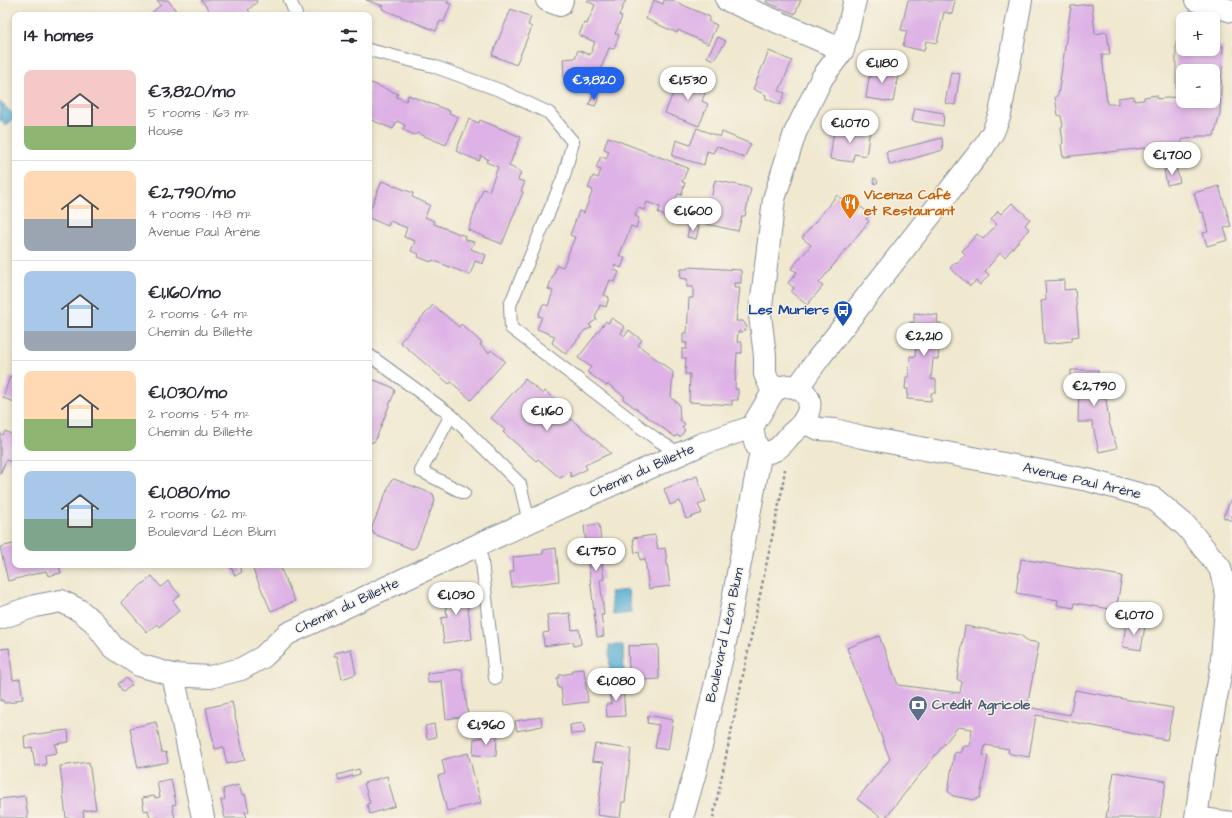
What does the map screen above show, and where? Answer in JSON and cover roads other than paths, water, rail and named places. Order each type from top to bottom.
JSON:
[{"type":"street","points":[[547,0],[560,5],[562,0]]},
{"type":"street","points":[[727,0],[843,50]]},
{"type":"street","points":[[773,392],[765,374],[765,356],[760,315],[774,199],[795,133],[822,78],[843,50],[855,0]]},
{"type":"street","points":[[798,387],[818,359],[983,148],[993,132],[1000,114],[1021,0]]},
{"type":"street","points":[[1196,0],[1232,11]]},
{"type":"street","points":[[1225,0],[1232,4]]},
{"type":"street","points":[[781,387],[798,387],[809,399],[810,407],[803,422],[773,452],[767,453],[761,451],[757,445],[752,427],[773,392],[781,387]]},
{"type":"street","name":"Avenue Paul Arène","points":[[803,422],[819,429],[835,430],[862,437],[1088,480],[1153,498],[1186,526],[1220,568],[1227,595],[1227,672],[1206,746],[1196,816]]},
{"type":"street","name":"Chemin du Billette","points":[[0,618],[35,606],[61,601],[78,610],[94,622],[113,647],[139,665],[173,675],[210,677],[241,669],[263,657],[287,634],[480,544],[702,444],[752,427]]},
{"type":"street","name":"Boulevard Léon Blum","points":[[682,818],[695,772],[724,648],[761,451]]},
{"type":"street","points":[[173,675],[203,818]]},
{"type":"lane","points":[[290,0],[295,12]]},
{"type":"lane","points":[[372,51],[433,66],[502,91],[549,114],[573,142],[564,176],[510,305],[510,328],[656,439],[680,454]]},
{"type":"lane","points":[[372,357],[451,415],[520,484],[529,522]]},
{"type":"lane","points":[[451,415],[421,471],[464,493]]},
{"type":"lane","points":[[480,544],[495,678]]},
{"type":"lane","points":[[1196,816],[1232,818]]},
{"type":"water","points":[[0,102],[12,113],[12,119],[6,126],[0,120]]},
{"type":"water","points":[[628,590],[631,613],[613,615],[610,592]]},
{"type":"water","points":[[609,645],[623,645],[624,672],[610,673]]},
{"type":"place","name":"Vicenza Café et Restaurant","points":[[850,220]]},
{"type":"place","name":"Les Muriers","points":[[843,327]]},
{"type":"place","name":"Crédit Agricole","points":[[918,722]]}]
